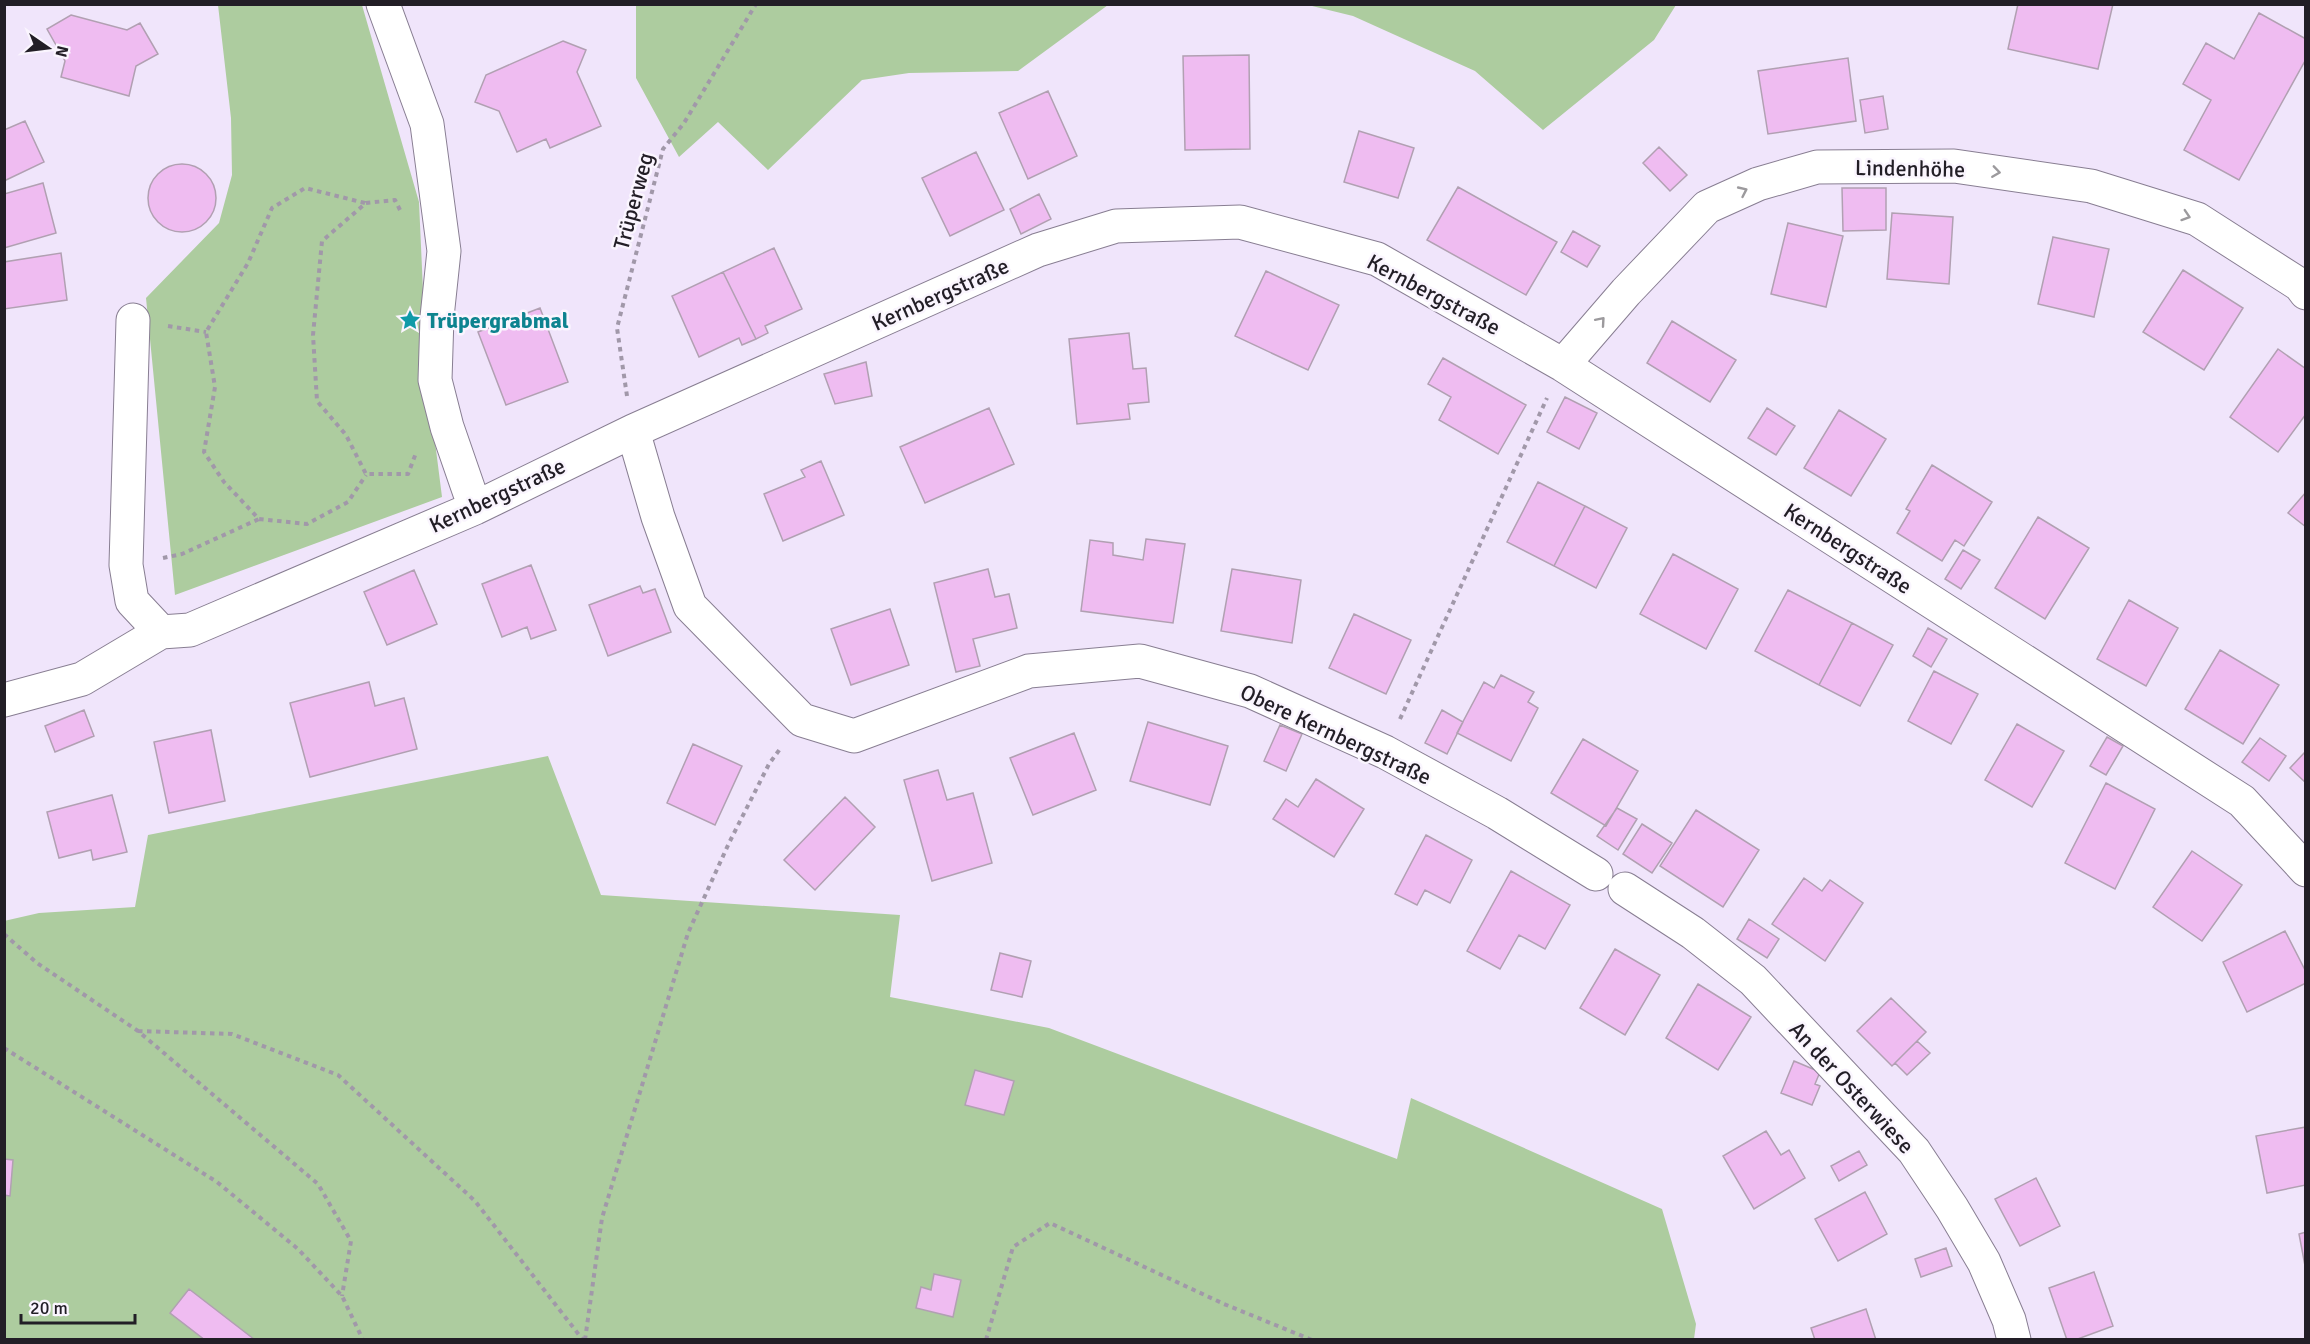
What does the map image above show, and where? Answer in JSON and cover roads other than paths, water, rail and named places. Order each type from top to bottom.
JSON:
[{"type":"street","points":[[383,4],[427,124],[444,251],[437,317],[435,380],[447,427],[475,508]]},
{"type":"street","name":"Lindenhöhe","points":[[1563,365],[1626,292],[1707,207],[1758,183],[1817,167],[1954,166],[2091,186],[2197,219],[2300,285],[2306,293]]},
{"type":"street","name":"Kernbergstraße","points":[[4,700],[82,679],[161,632],[190,630],[475,508],[633,431],[1038,250],[1116,226],[1240,222],[1377,259],[1563,365],[2242,801],[2306,870]]},
{"type":"street","points":[[134,320],[126,565],[132,602],[161,632]]},
{"type":"street","name":"Obere Kernbergstraße","points":[[633,431],[658,517],[690,606],[802,720],[854,736],[1029,671],[1140,661],[1250,691],[1385,752],[1497,813],[1596,874]]},
{"type":"street","name":"An der Osterwiese","points":[[1625,889],[1693,933],[1753,980],[1914,1151],[1984,1262],[2009,1320],[2014,1340]]},
{"type":"place","name":"Trüpergrabmal","points":[[410,320]]}]
